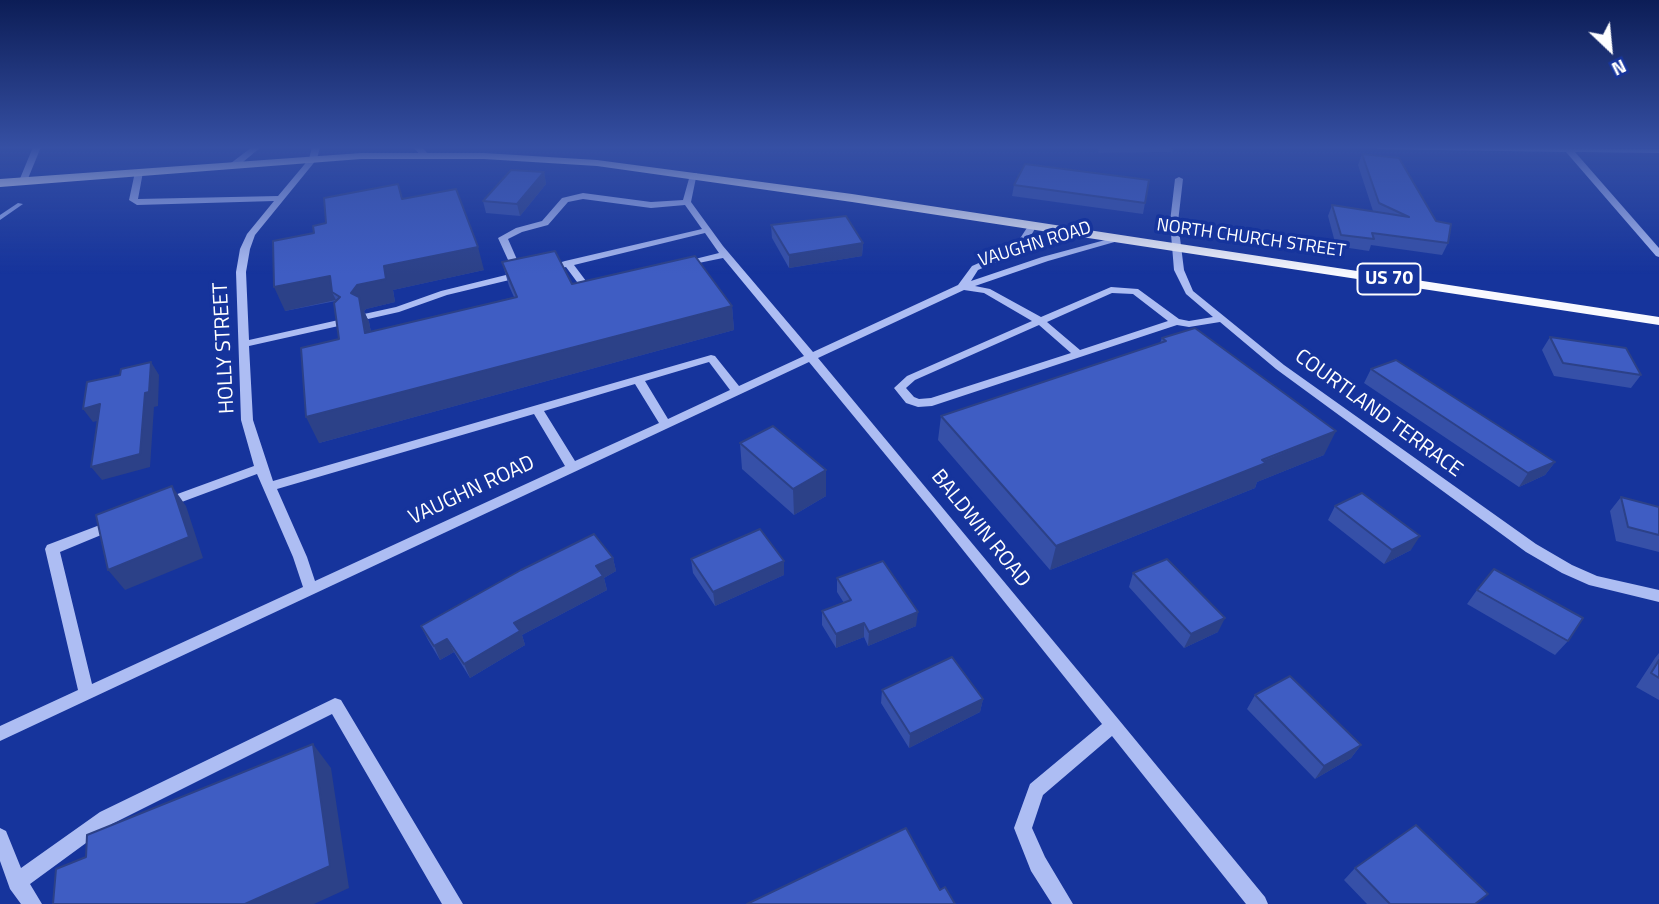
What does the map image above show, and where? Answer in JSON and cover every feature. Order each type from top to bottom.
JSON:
[{"type":"main road","name":"NORTH CHURCH STREET","points":[[790,189],[1659,321]]},
{"type":"street","points":[[135,189],[133,200],[137,202],[278,198]]},
{"type":"street","name":"HOLLY STREET","points":[[285,189],[251,234],[241,272],[247,420],[261,468],[311,589]]},
{"type":"street","points":[[519,275],[503,238],[519,230],[545,223],[565,200],[583,196],[651,205],[687,202],[690,189]]},
{"type":"street","name":"COURTLAND TERRACE","points":[[1178,189],[1174,222],[1183,283],[1189,292],[1280,367],[1531,548],[1594,581],[1659,596]]},
{"type":"street","points":[[1603,189],[1659,254]]},
{"type":"street","name":"BALDWIN ROAD","points":[[687,202],[726,254],[1258,904]]},
{"type":"street","name":"VAUGHN ROAD","points":[[962,287],[975,268],[1009,253],[1025,239],[1033,225]]},
{"type":"street","points":[[368,316],[444,293],[707,230]]},
{"type":"street","name":"VAUGHN ROAD","points":[[0,734],[962,287],[1066,253],[1120,239]]},
{"type":"street","points":[[674,267],[726,254]]},
{"type":"street","points":[[568,263],[583,284],[609,282]]},
{"type":"street","points":[[962,287],[987,291],[1040,321],[1079,354]]},
{"type":"street","points":[[1176,322],[1135,291],[1111,290],[911,378],[900,388],[903,394],[918,403],[933,402],[1176,322],[1189,324],[1222,319]]},
{"type":"street","points":[[244,344],[343,322]]},
{"type":"street","points":[[269,486],[712,358],[738,392]]},
{"type":"street","points":[[638,379],[666,425]]},
{"type":"street","points":[[537,409],[573,468]]},
{"type":"street","points":[[153,508],[261,468]]},
{"type":"street","points":[[87,694],[51,550],[128,519]]},
{"type":"street","points":[[17,882],[106,818],[335,705],[453,904]]},
{"type":"street","points":[[1063,904],[1038,864],[1023,828],[1036,790],[1113,725]]},
{"type":"street","points":[[0,837],[17,882],[32,904]]},
{"type":"building","points":[[371,189],[399,189],[402,199],[456,189],[478,247],[384,266],[386,279],[357,285],[351,293],[359,297],[365,333],[517,297],[502,262],[555,251],[572,284],[695,256],[732,306],[306,417],[301,348],[339,339],[334,303],[340,297],[332,292],[330,276],[274,287],[273,241],[314,233],[313,226],[326,223],[324,198]]},
{"type":"building","points":[[494,189],[529,189],[517,204],[483,201]]},
{"type":"building","points":[[1044,189],[1147,189],[1145,203]]},
{"type":"building","points":[[1374,189],[1417,189],[1436,221],[1451,224],[1448,243],[1372,233],[1374,239],[1341,235],[1332,205],[1409,217],[1379,203]]},
{"type":"building","points":[[846,216],[863,243],[789,255],[771,225]]},
{"type":"building","points":[[1195,328],[1336,431],[1262,460],[1266,463],[1056,546],[941,416],[1166,341],[1162,338]]},
{"type":"building","points":[[1550,337],[1626,348],[1641,375],[1563,363]]},
{"type":"building","points":[[1396,360],[1555,462],[1528,473],[1371,369]]},
{"type":"building","points":[[151,362],[149,392],[145,393],[140,454],[91,467],[100,404],[83,409],[87,382],[120,375],[121,369]]},
{"type":"building","points":[[773,426],[826,470],[793,489],[740,443]]},
{"type":"building","points":[[172,486],[189,537],[108,570],[96,515]]},
{"type":"building","points":[[1362,493],[1420,536],[1392,550],[1335,506]]},
{"type":"building","points":[[1621,497],[1659,507],[1659,535],[1628,527]]},
{"type":"building","points":[[760,529],[784,561],[713,592],[691,559]]},
{"type":"building","points":[[594,534],[613,558],[596,566],[603,576],[514,623],[520,631],[464,664],[447,639],[434,646],[421,626],[521,570]]},
{"type":"building","points":[[1167,559],[1225,618],[1191,634],[1133,573]]},
{"type":"building","points":[[883,561],[918,612],[869,632],[864,623],[836,634],[822,611],[851,600],[837,578]]},
{"type":"building","points":[[1494,569],[1583,618],[1568,641],[1477,590]]},
{"type":"building","points":[[952,657],[983,699],[910,734],[882,690]]},
{"type":"building","points":[[1659,660],[1659,678],[1651,673]]},
{"type":"building","points":[[1290,676],[1361,745],[1324,766],[1255,695]]},
{"type":"building","points":[[313,744],[330,866],[245,904],[53,904],[56,869],[86,857],[87,835]]},
{"type":"building","points":[[1416,825],[1488,894],[1475,904],[1390,904],[1355,868]]},
{"type":"building","points":[[906,828],[940,890],[945,887],[955,904],[747,904]]},
{"type":"waterway","points":[[0,218],[20,204]]}]
